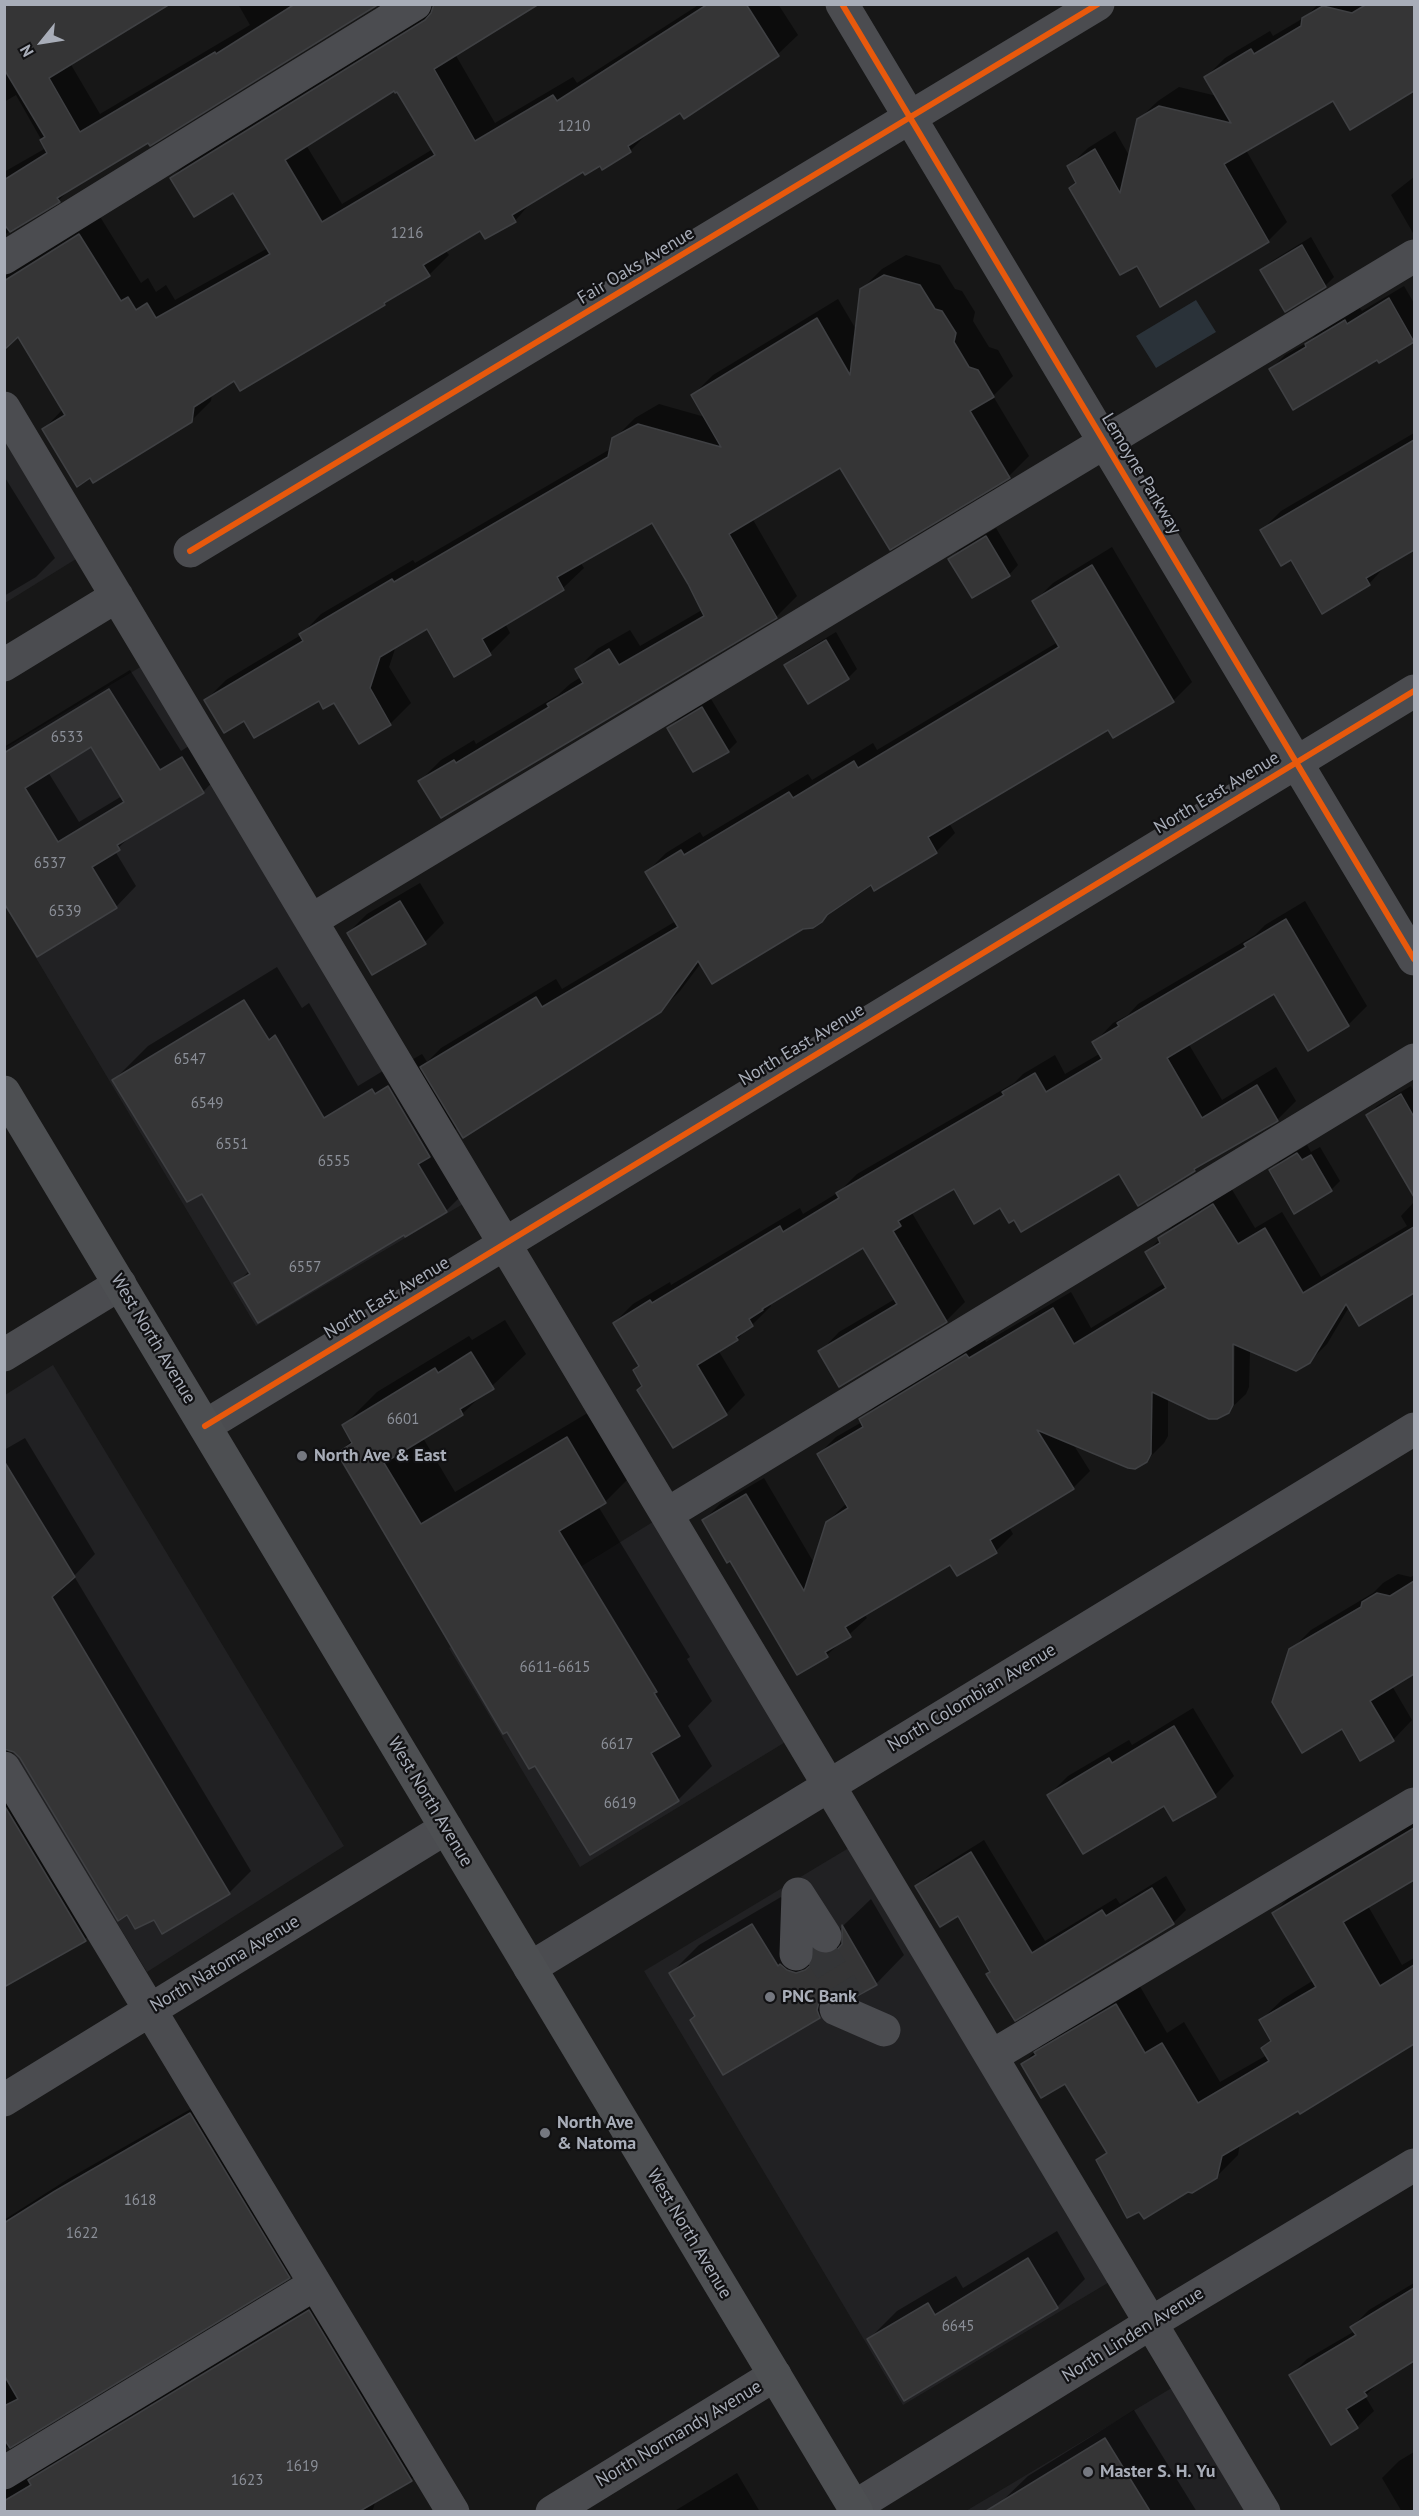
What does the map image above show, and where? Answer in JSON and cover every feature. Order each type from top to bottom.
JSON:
[{"type":"main road","name":"West North Avenue","points":[[4,1092],[855,2509]]},
{"type":"street","points":[[4,258],[415,4]]},
{"type":"street","name":"Lemoyne Parkway","points":[[842,4],[1414,959]]},
{"type":"street","name":"Fair Oaks Avenue","points":[[190,551],[1098,4]]},
{"type":"street","points":[[312,920],[1414,256]]},
{"type":"street","points":[[4,408],[1264,2511]]},
{"type":"street","points":[[4,665],[117,596]]},
{"type":"street","name":"North East Avenue","points":[[205,1426],[1414,691]]},
{"type":"street","points":[[666,1514],[1414,1060]]},
{"type":"street","points":[[4,1355],[120,1284]]},
{"type":"street","name":"North Colombian Avenue","points":[[530,1968],[1414,1429]]},
{"type":"street","points":[[4,1768],[453,2511]]},
{"type":"street","points":[[992,2056],[1414,1804]]},
{"type":"street","name":"North Natoma Avenue","points":[[4,2100],[446,1828]]},
{"type":"street","points":[[798,1894],[812,1944]]},
{"type":"street","points":[[849,2001],[884,2030]]},
{"type":"street","name":"North Linden Avenue","points":[[855,2509],[1151,2323],[1414,2165]]},
{"type":"street","points":[[4,2473],[315,2284]]},
{"type":"street","name":"North Normandy Avenue","points":[[552,2511],[775,2375]]},
{"type":"shaded area","points":[[1196,300],[1216,332],[1156,368],[1136,336]]},
{"type":"shaded area","points":[[4,439],[76,559],[5,603],[4,603]]},
{"type":"shaded area","points":[[142,666],[463,1204],[256,1326],[5,906],[5,748]]},
{"type":"shaded area","points":[[53,1365],[344,1846],[147,1972],[5,1740],[5,1395]]},
{"type":"shaded area","points":[[656,1520],[787,1741],[580,1867],[449,1648]]},
{"type":"shaded area","points":[[852,1846],[1111,2281],[903,2405],[644,1971]]},
{"type":"shaded area","points":[[1175,2386],[1250,2511],[966,2511]]},
{"type":"building","points":[[4,4],[170,4],[49,78],[80,132],[215,52],[216,54],[295,4],[379,4],[150,146],[148,143],[57,198],[60,202],[10,232],[4,224],[4,180],[47,153],[40,140],[45,137],[4,69]]},
{"type":"building","points":[[434,4],[539,4],[434,69],[475,141],[553,95],[557,101],[708,4],[746,4],[779,56],[684,119],[680,113],[628,146],[631,152],[602,170],[600,166],[585,175],[583,172],[512,215],[516,222],[485,239],[480,231],[423,265],[430,276],[384,303],[385,305],[240,391],[234,381],[194,407],[192,422],[93,483],[90,478],[77,487],[42,429],[65,415],[18,337],[4,350],[4,281],[79,234],[121,301],[128,297],[136,310],[147,303],[156,318],[270,254],[233,193],[194,217],[170,178],[425,20]],"holes":[[[394,91],[397,92],[435,155],[322,222],[285,160]]]},
{"type":"building","points":[[1367,4],[1414,4],[1414,91],[1350,130],[1333,101],[1224,164],[1269,242],[1160,307],[1137,266],[1120,275],[1069,188],[1076,183],[1067,166],[1095,149],[1120,193],[1137,119],[1159,106],[1231,123],[1204,77],[1251,49],[1254,54],[1301,26],[1302,18],[1323,6],[1352,13]]},
{"type":"building","points":[[1302,245],[1326,287],[1285,312],[1260,270]]},
{"type":"building","points":[[884,275],[920,285],[935,309],[942,311],[956,333],[954,342],[969,367],[978,370],[994,397],[970,411],[1010,478],[890,550],[840,468],[729,534],[777,618],[441,818],[418,781],[454,760],[456,763],[549,707],[547,704],[583,683],[575,669],[609,649],[619,665],[704,616],[652,523],[557,577],[564,590],[482,639],[491,655],[454,677],[427,629],[380,657],[370,688],[391,725],[359,744],[334,703],[323,709],[319,701],[254,738],[244,721],[224,733],[204,700],[303,641],[299,634],[392,579],[394,582],[608,457],[612,438],[638,424],[721,447],[691,395],[817,318],[850,375],[860,289]]},
{"type":"building","points":[[1389,298],[1414,342],[1379,363],[1377,360],[1293,410],[1269,369],[1345,320],[1347,324]]},
{"type":"building","points":[[1414,440],[1414,550],[1366,578],[1370,585],[1322,614],[1291,560],[1281,566],[1260,530]]},
{"type":"building","points":[[986,536],[1010,576],[972,598],[948,559]]},
{"type":"building","points":[[1092,565],[1174,702],[1113,738],[1108,730],[928,837],[937,853],[874,891],[871,885],[827,915],[813,928],[803,929],[712,984],[698,961],[661,1012],[463,1138],[420,1067],[536,997],[542,1007],[678,927],[645,872],[681,850],[684,855],[789,792],[793,798],[854,761],[858,768],[1059,647],[1032,601]]},
{"type":"building","points":[[826,640],[849,679],[808,704],[784,665]]},
{"type":"building","points":[[109,689],[160,770],[182,757],[204,793],[117,845],[120,850],[92,867],[117,908],[37,957],[4,903],[4,753]],"holes":[[[91,747],[124,802],[58,842],[25,788]]]},
{"type":"building","points":[[702,707],[729,752],[693,772],[667,728]]},
{"type":"building","points":[[400,901],[426,944],[372,975],[347,933]]},
{"type":"building","points":[[1286,919],[1349,1026],[1308,1051],[1274,994],[1167,1058],[1202,1118],[1257,1085],[1278,1121],[1194,1169],[1195,1171],[1138,1206],[1119,1174],[1021,1232],[1014,1220],[1009,1223],[1000,1208],[974,1224],[954,1189],[898,1221],[901,1226],[893,1231],[947,1322],[839,1387],[818,1351],[897,1304],[863,1248],[762,1309],[749,1319],[753,1326],[736,1337],[738,1340],[697,1365],[727,1415],[673,1448],[637,1390],[642,1386],[633,1370],[639,1366],[613,1323],[650,1300],[652,1303],[780,1226],[783,1232],[839,1198],[836,1193],[1004,1095],[1002,1092],[1035,1073],[1046,1092],[1102,1059],[1092,1042],[1119,1026],[1117,1023],[1246,947],[1244,944]]},
{"type":"building","points":[[244,1000],[269,1040],[275,1035],[324,1118],[372,1089],[375,1094],[388,1086],[430,1157],[418,1164],[447,1212],[405,1237],[404,1235],[258,1323],[234,1283],[250,1274],[202,1194],[187,1202],[112,1080]]},
{"type":"building","points":[[1401,1094],[1414,1117],[1414,1197],[1366,1115]]},
{"type":"building","points":[[1297,1153],[1302,1160],[1311,1155],[1332,1191],[1294,1214],[1269,1170]]},
{"type":"building","points":[[1213,1204],[1238,1244],[1265,1228],[1303,1293],[1414,1227],[1414,1293],[1359,1326],[1346,1304],[1310,1363],[1296,1371],[1233,1344],[1233,1405],[1229,1413],[1217,1419],[1209,1419],[1152,1392],[1151,1454],[1147,1462],[1135,1469],[1037,1430],[1074,1489],[990,1540],[997,1553],[957,1576],[950,1565],[845,1627],[851,1637],[825,1652],[828,1657],[797,1675],[730,1561],[727,1563],[702,1520],[746,1494],[804,1591],[826,1522],[848,1508],[817,1454],[863,1427],[859,1419],[966,1354],[969,1358],[1053,1308],[1074,1344],[1166,1288],[1145,1252],[1160,1243],[1158,1238]]},
{"type":"building","points":[[471,1352],[494,1389],[460,1409],[463,1415],[384,1463],[421,1524],[567,1437],[606,1503],[559,1531],[657,1692],[654,1693],[680,1736],[651,1753],[679,1801],[590,1855],[535,1766],[529,1769],[507,1732],[503,1734],[337,1453],[352,1443],[342,1425],[435,1368],[438,1373]]},
{"type":"building","points":[[4,1461],[75,1577],[52,1597],[230,1894],[162,1934],[154,1920],[135,1929],[127,1915],[118,1921],[20,1758],[14,1752],[4,1749]]},
{"type":"building","points":[[1414,1581],[1414,1674],[1370,1701],[1394,1741],[1360,1761],[1342,1729],[1302,1753],[1272,1702],[1289,1649],[1361,1607],[1362,1602],[1377,1593],[1390,1596]]},
{"type":"building","points":[[1174,1726],[1216,1797],[1173,1821],[1164,1806],[1083,1854],[1047,1795],[1109,1758],[1112,1763]]},
{"type":"building","points":[[4,1805],[86,1941],[4,1987]]},
{"type":"building","points":[[1414,1828],[1414,1880],[1343,1922],[1380,1986],[1414,1965],[1414,2044],[1300,2114],[1298,2111],[1222,2156],[1217,2178],[1192,2193],[1188,2192],[1144,2219],[1139,2212],[1127,2218],[1096,2160],[1107,2153],[1065,2084],[1041,2098],[1021,2064],[1036,2055],[1034,2052],[1116,2004],[1145,2053],[1162,2043],[1198,2103],[1269,2061],[1261,2048],[1271,2041],[1259,2020],[1316,1987],[1272,1913]]},
{"type":"building","points":[[971,1852],[1032,1953],[1102,1910],[1106,1916],[1152,1888],[1174,1924],[1015,2021],[986,1974],[990,1972],[958,1916],[940,1927],[915,1886]]},
{"type":"building","name":"PNC Bank","points":[[752,1924],[778,1966],[780,1964],[796,1973],[812,1964],[815,1951],[825,1955],[836,1951],[842,1944],[842,1925],[877,1985],[855,1997],[835,1990],[825,1994],[817,2010],[820,2018],[723,2075],[690,2020],[695,2016],[669,1973]]},
{"type":"building","points":[[190,2113],[290,2278],[10,2448],[4,2439],[4,2406],[18,2399],[4,2375],[4,2223]]},
{"type":"building","points":[[1028,2258],[1058,2308],[904,2401],[867,2339],[928,2303],[935,2315]]},
{"type":"building","points":[[1414,2288],[1414,2361],[1364,2392],[1367,2396],[1346,2409],[1358,2428],[1331,2445],[1289,2375],[1356,2335],[1350,2327]]},
{"type":"building","points":[[309,2310],[412,2481],[360,2511],[4,2511],[4,2501],[31,2485],[28,2480]]},
{"type":"building","name":"Master S. H. Yu","points":[[1105,2438],[1150,2511],[986,2511]]},
{"type":"tunnel","points":[[814,1942],[850,2000]]},
{"type":"cycle path","points":[[842,4],[1414,959]]},
{"type":"cycle path","points":[[190,551],[1098,4]]},
{"type":"cycle path","points":[[205,1426],[1414,691]]},
{"type":"place","name":"North Ave & East","points":[[302,1456]]},
{"type":"place","name":"PNC Bank","points":[[770,1997]]},
{"type":"place","name":"North Ave & Natoma","points":[[545,2133]]},
{"type":"place","name":"Master S. H. Yu","points":[[1088,2472]]}]
